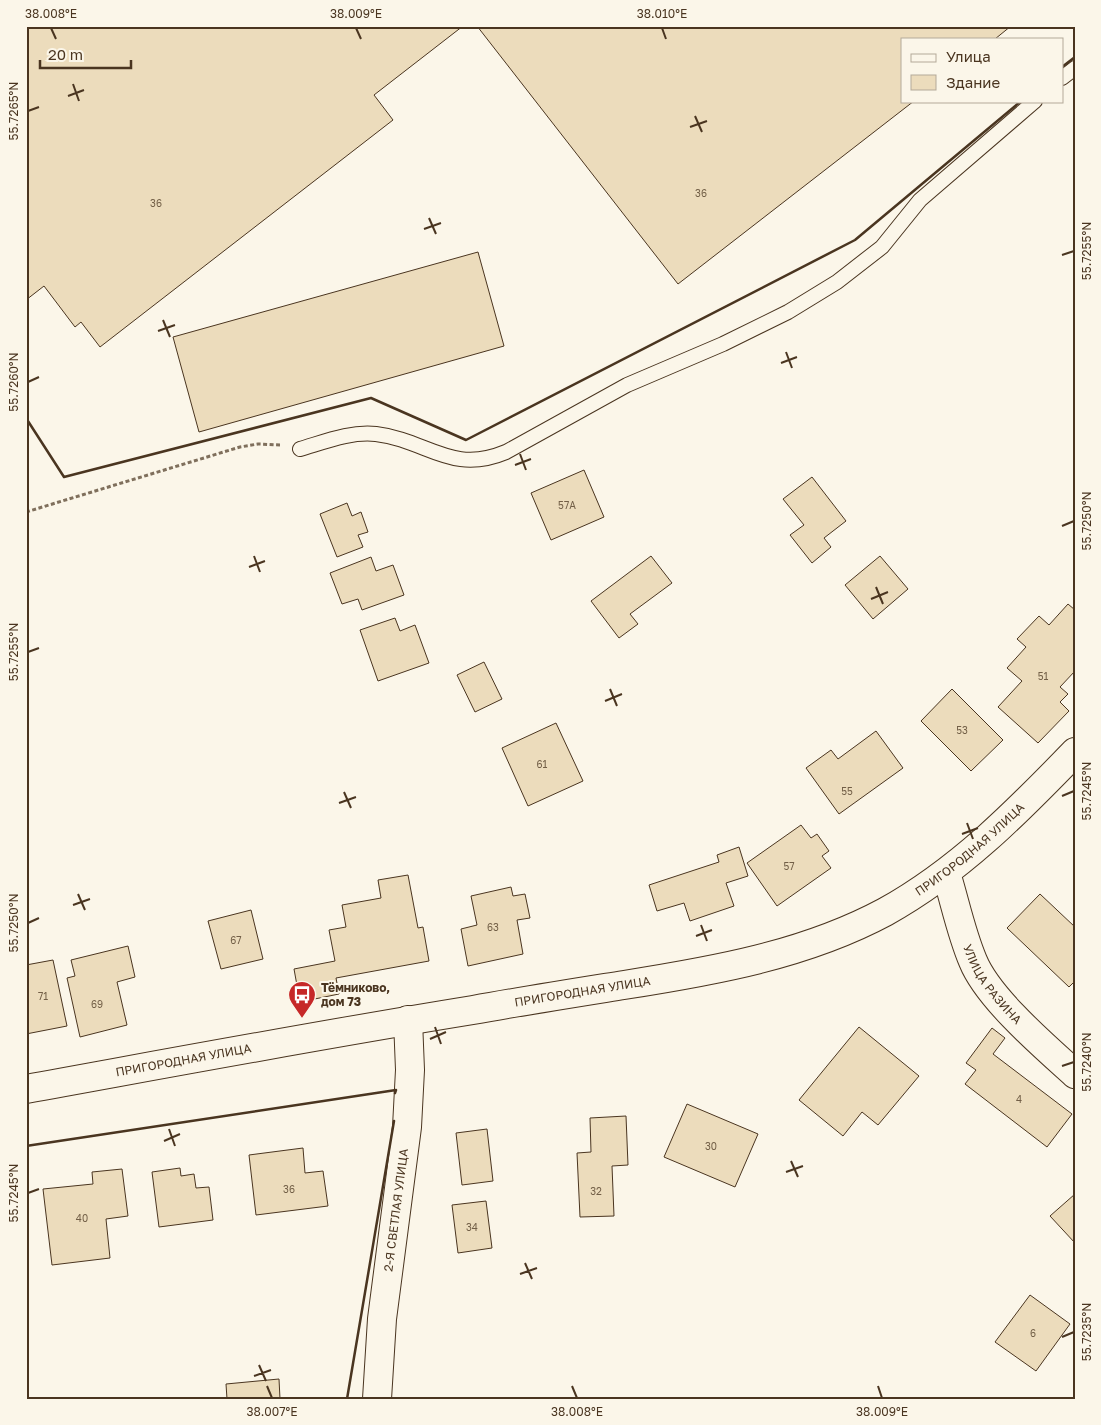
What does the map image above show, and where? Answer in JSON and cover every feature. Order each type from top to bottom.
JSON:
[{"type":"street","name":"ПРИГОРОДНАЯ УЛИЦА","points":[[26,1089],[408,1020],[696,974],[770,956],[854,927],[885,912],[946,873],[979,846],[1075,752]]},
{"type":"street","name":"УЛИЦА РАЗИНА","points":[[946,873],[973,962],[992,990],[1022,1024],[1075,1074]]},
{"type":"street","name":"2-Я СВЕТЛАЯ УЛИЦА","points":[[377,1399],[382,1319],[407,1127],[410,1070],[408,1020]]},
{"type":"lane","points":[[1064,76],[1075,68]]},
{"type":"lane","points":[[300,449],[336,438],[375,433],[404,440],[459,460],[491,458],[506,452],[627,385],[724,344],[788,312],[837,282],[882,247],[920,200],[1034,102]]},
{"type":"path","points":[[26,512],[240,447],[258,444],[287,445],[300,449]]},
{"type":"building","points":[[26,26],[463,26],[374,95],[393,120],[100,347],[81,322],[75,327],[44,286],[26,300]]},
{"type":"building","points":[[477,26],[1011,26],[996,38],[901,38],[901,102],[913,102],[678,284]]},
{"type":"building","points":[[478,252],[504,346],[199,432],[173,337]]},
{"type":"building","points":[[584,470],[604,517],[551,540],[531,493]]},
{"type":"building","points":[[812,477],[846,521],[824,538],[831,547],[812,563],[790,535],[804,525],[783,499]]},
{"type":"building","points":[[347,503],[352,516],[361,512],[368,532],[358,535],[363,547],[337,557],[320,514]]},
{"type":"building","points":[[651,556],[672,583],[630,614],[638,624],[619,638],[591,601]]},
{"type":"building","points":[[880,556],[908,589],[873,619],[845,585]]},
{"type":"building","points":[[371,557],[376,571],[393,565],[404,595],[362,610],[358,599],[342,604],[330,573]]},
{"type":"building","points":[[1068,604],[1075,610],[1075,671],[1060,687],[1068,694],[1060,702],[1069,711],[1038,743],[998,707],[1022,681],[1007,668],[1026,647],[1017,639],[1039,616],[1049,625]]},
{"type":"building","points":[[395,618],[400,631],[415,625],[429,663],[378,681],[360,630]]},
{"type":"building","points":[[484,662],[502,699],[475,712],[457,675]]},
{"type":"building","points":[[952,689],[1003,740],[971,771],[921,721]]},
{"type":"building","points":[[556,723],[583,781],[528,806],[502,748]]},
{"type":"building","points":[[876,731],[903,768],[839,814],[806,768],[831,750],[838,759]]},
{"type":"building","points":[[801,825],[811,838],[817,834],[829,851],[822,856],[831,868],[777,906],[747,863]]},
{"type":"building","points":[[739,847],[748,876],[726,883],[734,906],[690,921],[684,903],[657,911],[649,885],[719,862],[717,855]]},
{"type":"building","points":[[408,875],[418,928],[423,927],[429,961],[336,978],[339,994],[300,1002],[294,969],[335,961],[329,930],[346,927],[342,905],[381,898],[378,880]]},
{"type":"building","points":[[511,887],[513,896],[525,894],[530,918],[517,920],[523,954],[468,966],[461,929],[477,925],[471,896]]},
{"type":"building","points":[[1040,894],[1075,927],[1075,981],[1069,987],[1007,928]]},
{"type":"building","points":[[251,910],[263,959],[221,969],[208,921]]},
{"type":"building","points":[[128,946],[135,977],[117,982],[127,1025],[80,1037],[67,978],[75,976],[71,960]]},
{"type":"building","points":[[53,960],[67,1026],[26,1034],[26,965]]},
{"type":"building","points":[[859,1027],[919,1076],[878,1125],[862,1112],[843,1136],[799,1100]]},
{"type":"building","points":[[992,1028],[1005,1038],[993,1054],[1072,1114],[1047,1147],[965,1084],[976,1070],[966,1063]]},
{"type":"building","points":[[687,1104],[758,1134],[735,1187],[664,1157]]},
{"type":"building","points":[[626,1116],[628,1165],[612,1166],[614,1216],[580,1217],[577,1153],[591,1152],[590,1118]]},
{"type":"building","points":[[487,1129],[493,1181],[462,1185],[456,1133]]},
{"type":"building","points":[[303,1148],[305,1173],[323,1171],[328,1206],[256,1215],[249,1155]]},
{"type":"building","points":[[180,1168],[181,1176],[194,1174],[196,1188],[209,1187],[213,1220],[159,1227],[152,1172]]},
{"type":"building","points":[[122,1169],[128,1216],[106,1219],[110,1258],[52,1265],[43,1189],[93,1184],[92,1172]]},
{"type":"building","points":[[1075,1194],[1075,1243],[1050,1216]]},
{"type":"building","points":[[486,1201],[492,1248],[458,1253],[452,1205]]},
{"type":"building","points":[[1030,1295],[1070,1324],[1036,1371],[995,1342]]},
{"type":"building","points":[[279,1379],[280,1399],[227,1399],[226,1384]]},
{"type":"wall","points":[[1064,65],[1075,57]]},
{"type":"wall","points":[[26,418],[64,477],[371,398],[466,440],[855,240],[1020,102]]},
{"type":"wall","points":[[26,1146],[396,1090],[395,1093]]},
{"type":"wall","points":[[347,1399],[394,1121]]},
{"type":"place","name":"Тёмниково, дом 73","points":[[302,1019]]}]
